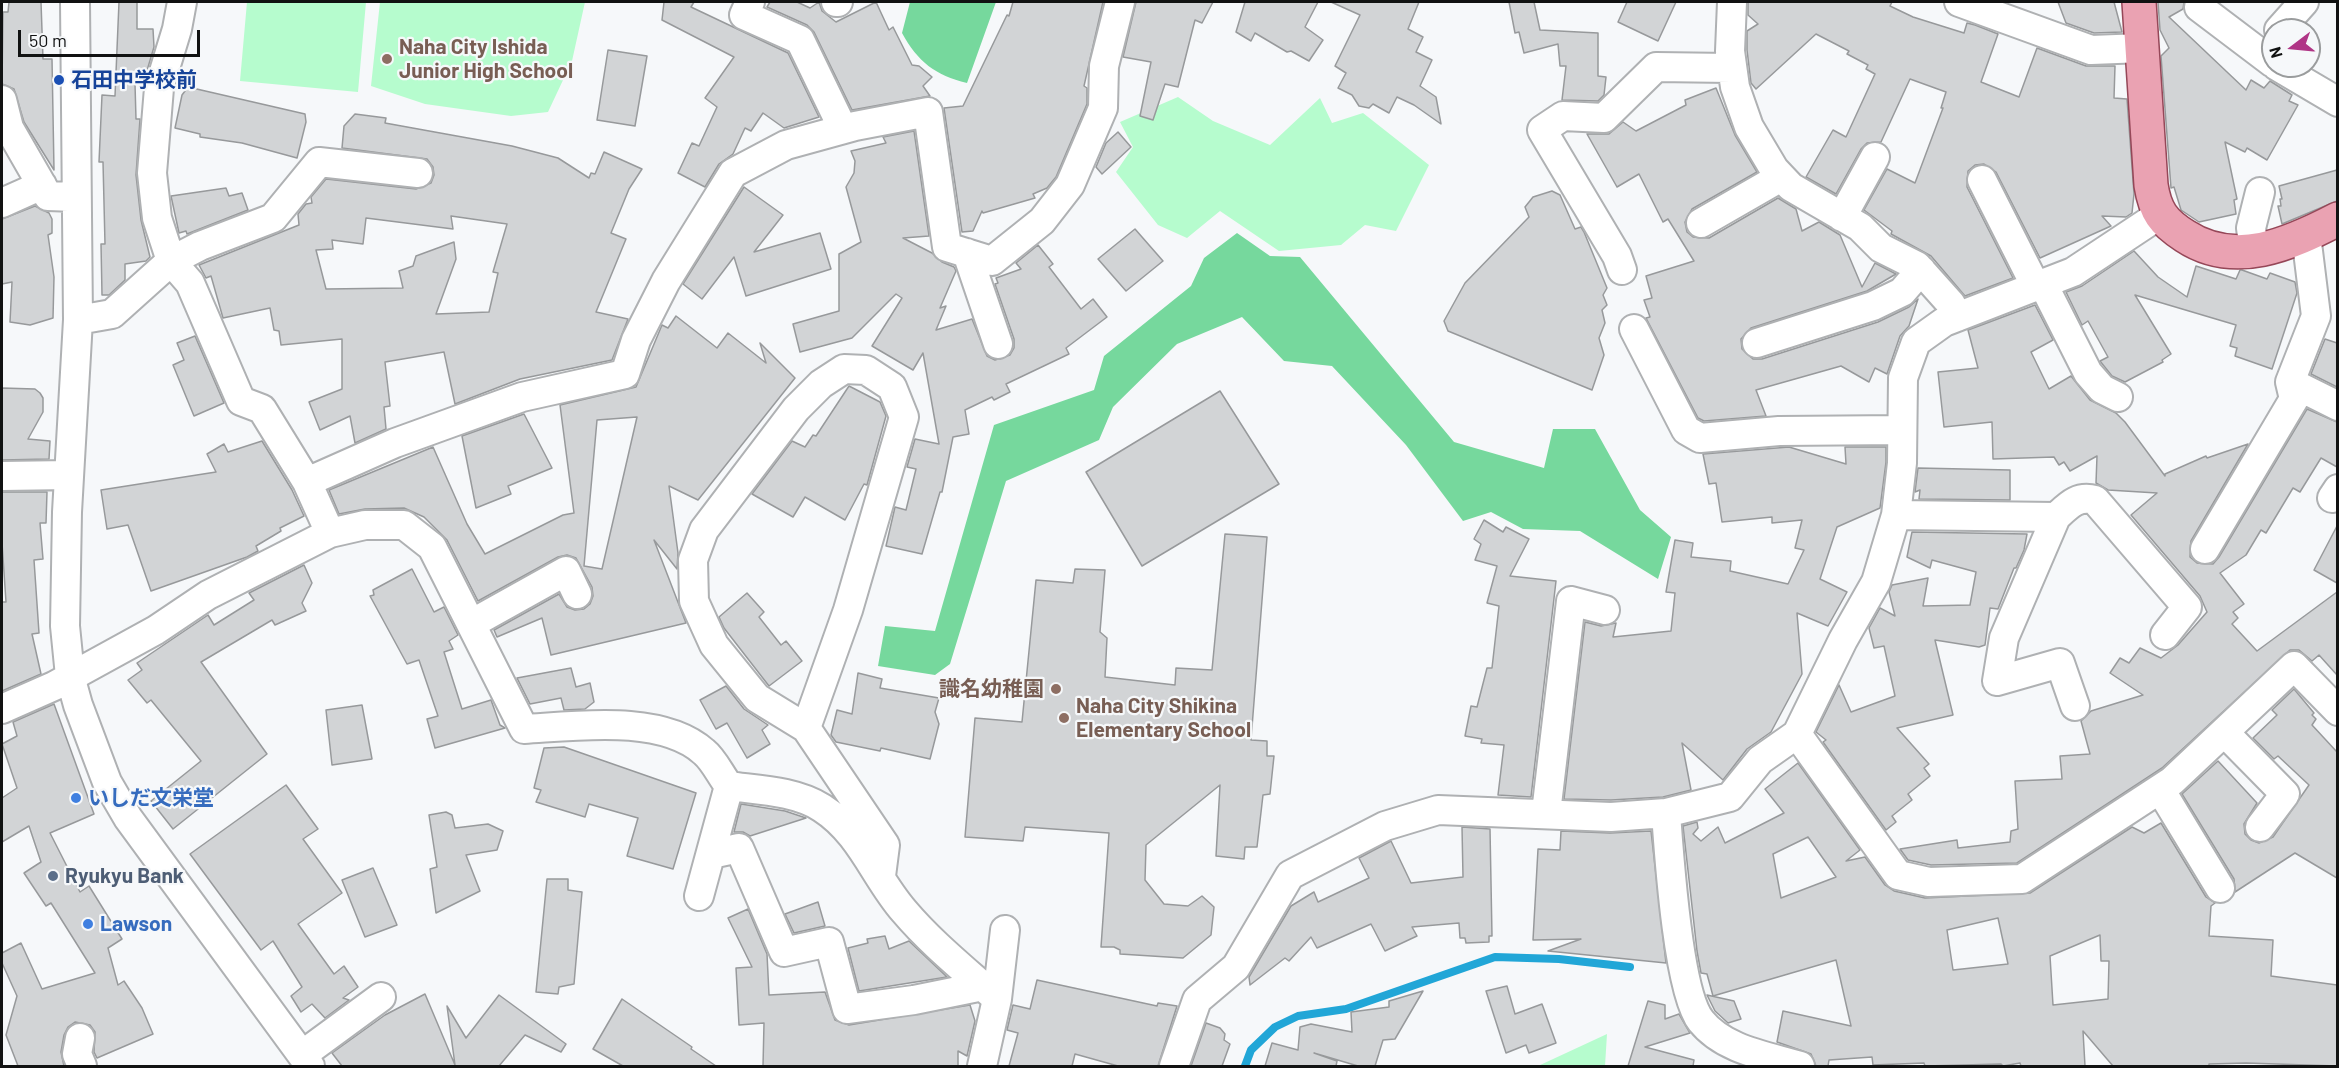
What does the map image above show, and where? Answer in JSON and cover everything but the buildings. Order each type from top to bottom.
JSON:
[{"type":"main road","points":[[2139,2],[2151,185],[2159,215],[2170,227],[2208,249],[2224,252],[2254,251],[2287,244],[2337,219]]},
{"type":"street","points":[[75,2],[75,197],[78,320],[63,610],[70,676],[92,748],[107,782],[128,818],[306,1061],[381,997]]},
{"type":"street","points":[[182,2],[177,29],[159,88],[152,173],[157,218],[171,261],[190,283],[241,401],[262,409],[307,482],[330,533]]},
{"type":"street","points":[[750,2],[744,15],[800,40],[843,129]]},
{"type":"street","points":[[307,482],[395,443],[522,397],[625,374],[636,340],[666,281],[734,173],[786,145],[843,129],[928,112],[947,247],[992,261],[1042,221],[1070,185],[1103,108],[1104,66],[1120,2]]},
{"type":"street","points":[[1732,2],[1731,68],[1749,127],[1781,177],[1791,188],[1860,227],[1881,248],[1921,270],[1951,304],[1957,317]]},
{"type":"street","points":[[1959,2],[2091,50],[2143,48]]},
{"type":"street","points":[[2290,18],[2304,2]]},
{"type":"street","points":[[2199,7],[2261,49]]},
{"type":"street","points":[[1622,270],[1617,256],[1542,130],[1563,116],[1604,118],[1656,67],[1731,68]]},
{"type":"street","points":[[2303,78],[2337,102]]},
{"type":"street","points":[[2,100],[9,128],[48,196],[75,197]]},
{"type":"street","points":[[1842,216],[1875,157]]},
{"type":"street","points":[[78,320],[112,314],[171,261],[200,246],[273,218],[319,162],[418,173]]},
{"type":"street","points":[[1701,223],[1781,177]]},
{"type":"street","points":[[1982,180],[2088,373],[2102,389],[2118,397]]},
{"type":"street","points":[[2,203],[42,185]]},
{"type":"street","points":[[2254,251],[2251,228],[2260,192]]},
{"type":"street","points":[[1174,1066],[1178,1063],[1197,1000],[1236,967],[1290,875],[1385,826],[1438,810],[1611,817],[1666,813],[1730,797],[1760,760],[1797,734],[1876,582],[1896,514],[1902,463],[1904,378],[1910,354],[1916,342],[1929,331],[1957,317],[2073,272],[2159,215]]},
{"type":"street","points":[[2205,549],[2294,399],[2290,382],[2316,316],[2306,235]]},
{"type":"street","points":[[967,253],[998,344]]},
{"type":"street","points":[[1757,343],[1873,306],[1902,292],[1921,270]]},
{"type":"street","points":[[1634,329],[1686,430],[1700,438],[1779,431],[1902,430]]},
{"type":"street","points":[[806,728],[848,610],[904,417],[892,387],[866,370],[844,369],[821,384],[796,409],[705,530],[693,560],[694,601],[714,645],[757,698],[806,728],[885,845],[881,876]]},
{"type":"street","points":[[2290,382],[2337,406]]},
{"type":"street","points":[[2,476],[69,475]]},
{"type":"street","points":[[2075,706],[2060,663],[1997,681],[2004,638],[2056,517],[2076,499],[2086,497],[2094,500],[2187,607],[2165,635]]},
{"type":"street","points":[[1896,514],[2056,517]]},
{"type":"street","points":[[2,709],[146,636],[208,595],[330,533],[365,525],[404,525],[432,547],[524,729],[614,723],[672,734],[704,752],[729,786],[787,795],[822,807],[854,836],[910,917],[946,956],[990,993]]},
{"type":"street","points":[[471,624],[566,571],[577,594]]},
{"type":"street","points":[[1546,813],[1571,601],[1605,610]]},
{"type":"street","points":[[1797,734],[1898,875],[1929,882],[2022,879],[2160,789],[2294,666],[2337,711]]},
{"type":"street","points":[[2224,732],[2285,794],[2260,827]]},
{"type":"street","points":[[699,896],[729,786]]},
{"type":"street","points":[[2160,789],[2220,888]]},
{"type":"street","points":[[1666,813],[1685,979],[1701,1021],[1729,1045],[1800,1066]]},
{"type":"street","points":[[711,854],[739,848],[784,952],[829,942],[847,1009],[990,993]]},
{"type":"street","points":[[982,1066],[990,993],[1005,930]]},
{"type":"street","points":[[80,1038],[78,1054],[82,1066]]},
{"type":"green space","points":[[247,2],[366,2],[358,92],[240,81]]},
{"type":"green space","points":[[380,2],[585,2],[572,61],[548,112],[511,116],[425,104],[371,86]]},
{"type":"green space","points":[[910,2],[996,2],[967,83],[946,76],[928,66],[914,52],[902,33]]},
{"type":"green space","points":[[1178,97],[1213,121],[1270,145],[1320,98],[1332,123],[1363,113],[1429,165],[1396,231],[1365,225],[1341,245],[1279,251],[1220,211],[1187,238],[1158,225],[1116,172],[1133,147],[1120,122]]},
{"type":"green space","points":[[1237,233],[1270,256],[1300,257],[1454,442],[1544,468],[1553,429],[1595,429],[1640,510],[1671,537],[1658,579],[1580,531],[1523,529],[1491,512],[1463,521],[1406,445],[1332,366],[1284,361],[1242,317],[1177,344],[1113,407],[1099,440],[1006,481],[950,664],[935,675],[878,666],[885,626],[935,631],[994,425],[1094,390],[1104,356],[1191,286],[1204,258]]},
{"type":"green space","points":[[1607,1034],[1605,1066],[1538,1066]]},
{"type":"waterway","points":[[1245,1066],[1251,1050],[1275,1027],[1298,1016],[1346,1009],[1495,957],[1559,959],[1630,967]]},
{"type":"place","name":"Naha City Ishida Junior High School","points":[[387,59]]},
{"type":"place","name":"石田中学校前","points":[[59,80]]},
{"type":"place","name":"識名幼稚園","points":[[1056,689]]},
{"type":"place","name":"Naha City Shikina Elementary School","points":[[1064,718]]},
{"type":"place","name":"いしだ文栄堂","points":[[76,798]]},
{"type":"place","name":"Ryukyu Bank","points":[[53,876]]},
{"type":"place","name":"Lawson","points":[[88,924]]}]
